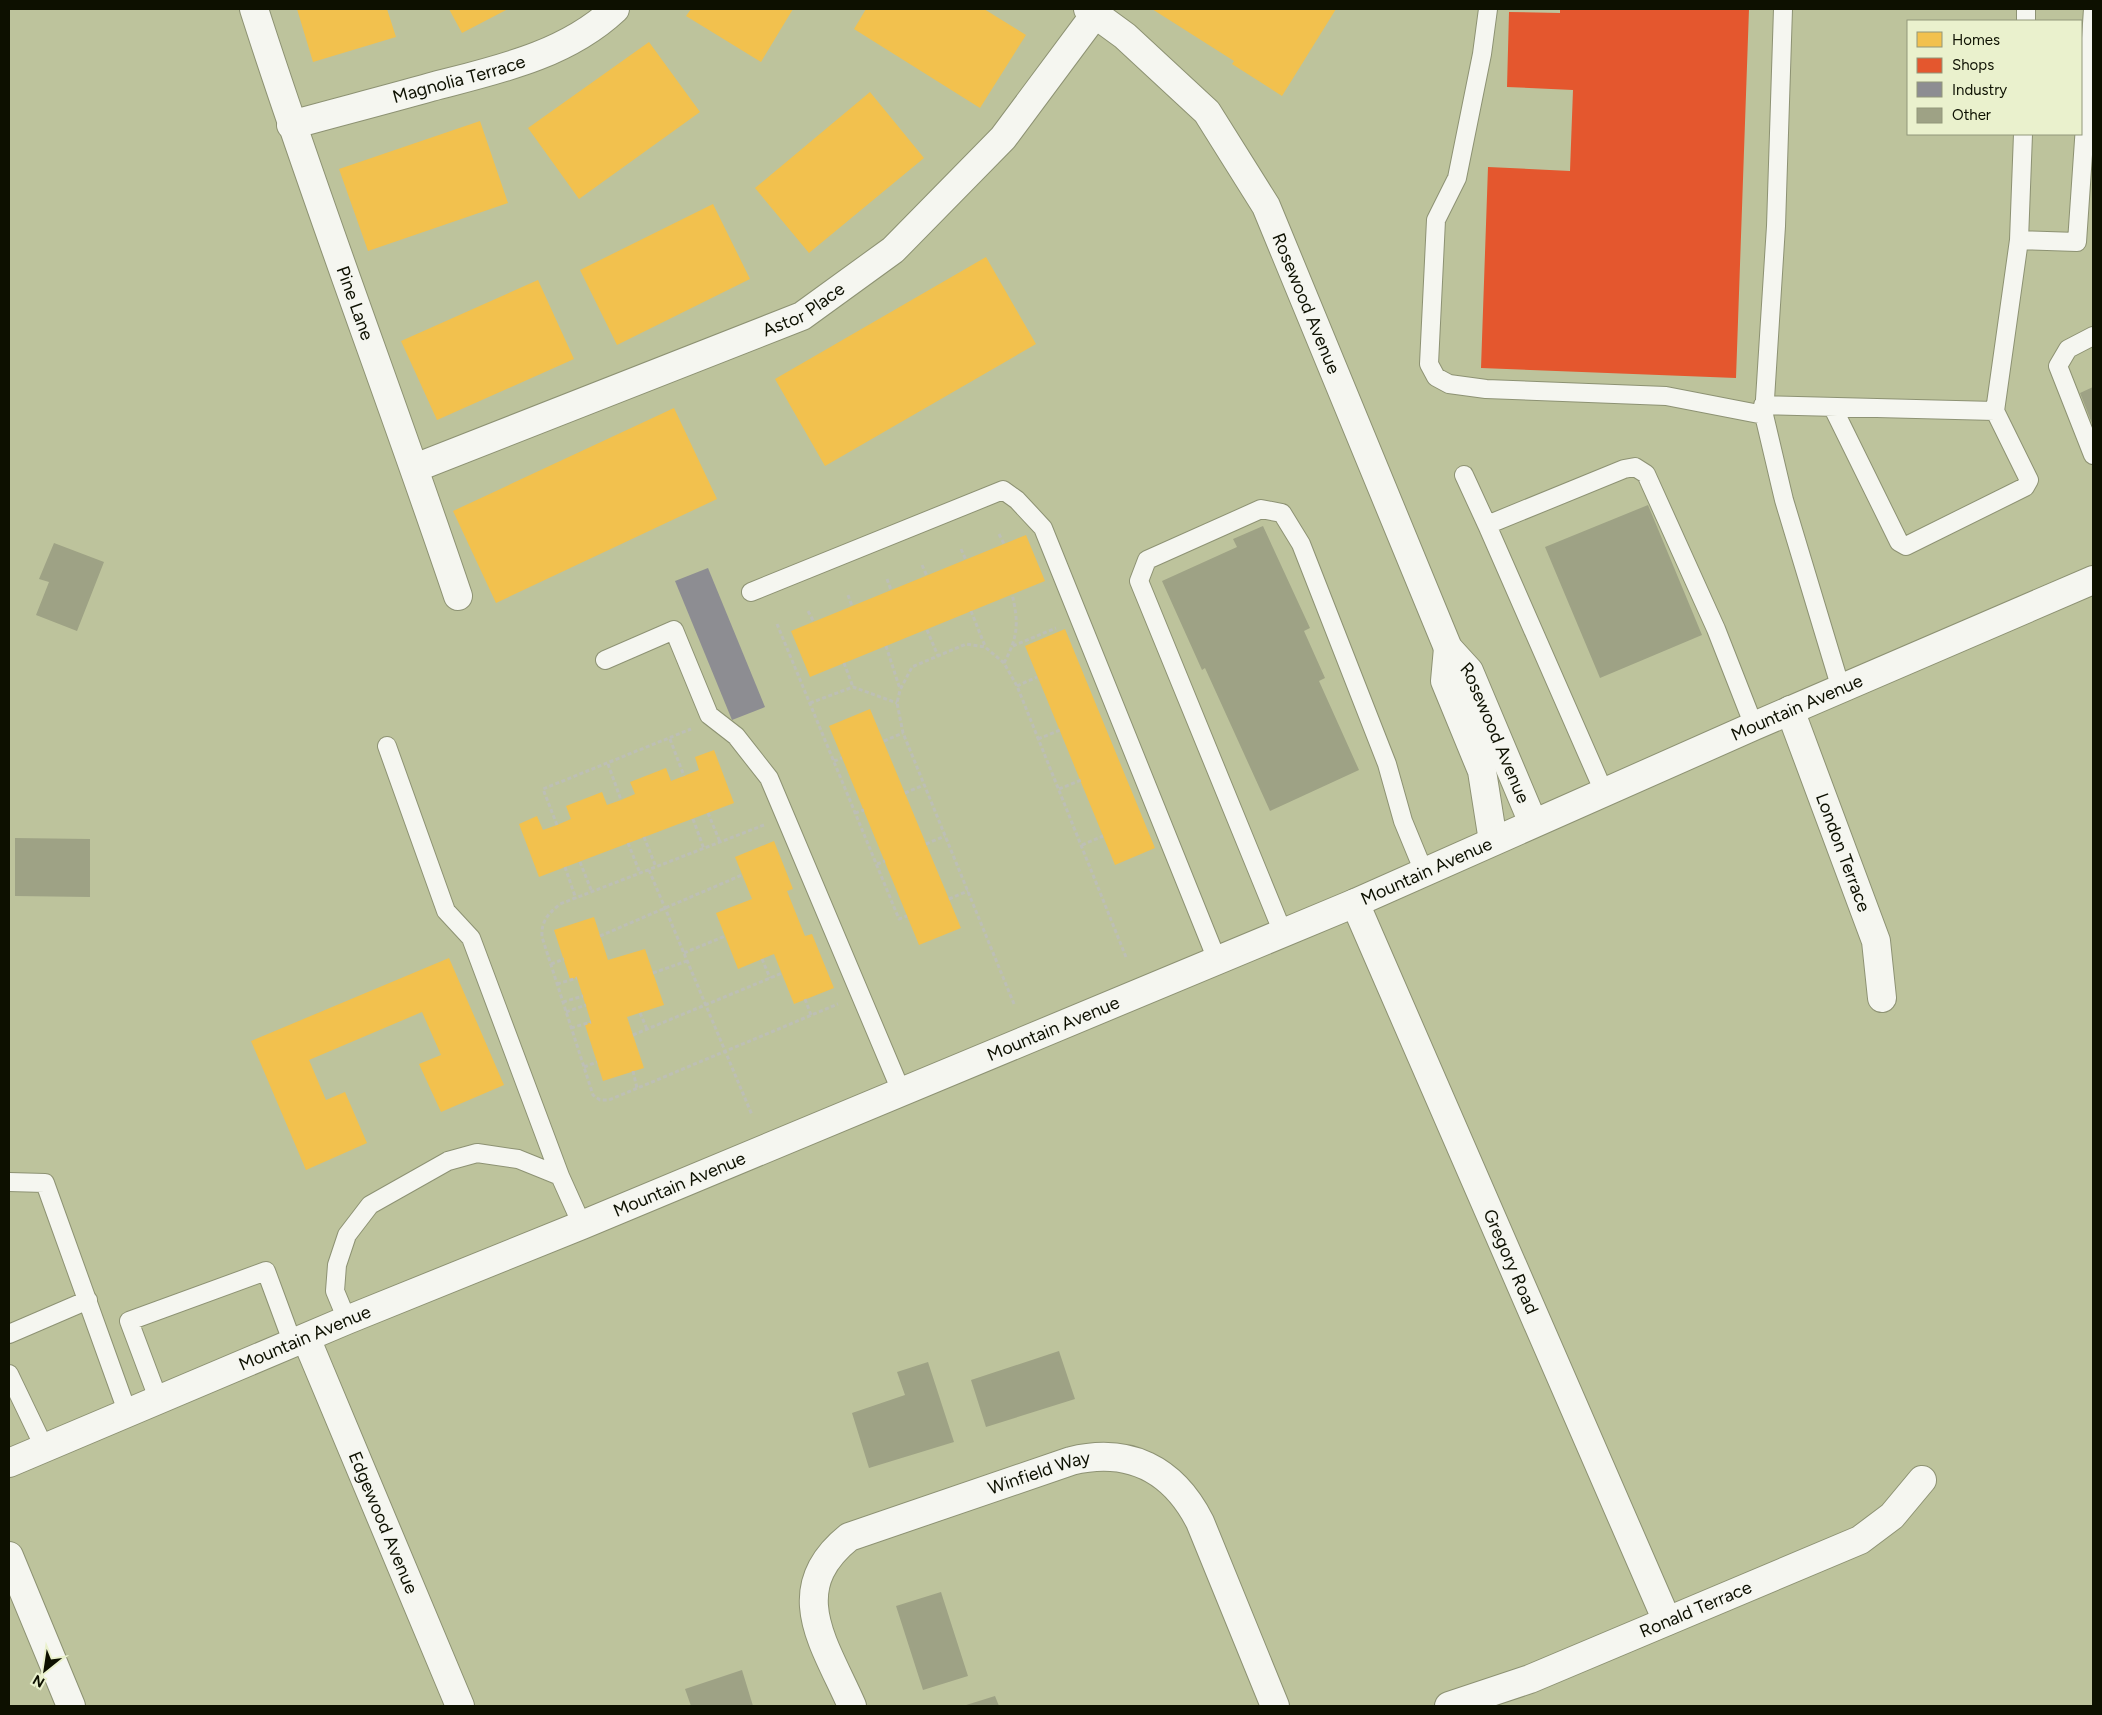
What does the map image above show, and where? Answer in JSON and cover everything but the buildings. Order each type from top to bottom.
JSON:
[{"type":"street","name":"Pine Lane","points":[[254,9],[291,125],[415,468],[458,596]]},
{"type":"street","name":"Magnolia Terrace","points":[[291,125],[502,68],[548,52],[598,25],[615,9]]},
{"type":"street","name":"Astor Place","points":[[415,468],[802,316],[893,250],[1003,138],[1092,11]]},
{"type":"street","name":"Rosewood Avenue","points":[[1092,11],[1125,36],[1207,112],[1266,206],[1448,648],[1469,670],[1533,823]]},
{"type":"street","name":"Mountain Avenue","points":[[9,1464],[44,1447],[128,1414],[347,1320],[582,1225],[1355,903],[1790,710],[2093,580]]},
{"type":"street","name":"Rosewood Avenue","points":[[1448,648],[1444,680],[1482,771],[1494,841]]},
{"type":"street","name":"London Terrace","points":[[1790,710],[1876,941],[1882,998]]},
{"type":"street","name":"Gregory Road","points":[[1355,903],[1667,1621]]},
{"type":"street","name":"Edgewood Avenue","points":[[299,1341],[460,1706]]},
{"type":"street","name":"Winfield Way","points":[[852,1706],[814,1614],[813,1591],[819,1570],[832,1551],[849,1537],[1072,1461],[1086,1457],[1119,1457],[1150,1467],[1177,1485],[1190,1502],[1200,1522],[1275,1706]]},
{"type":"street","name":"Ronald Terrace","points":[[1449,1706],[1530,1679],[1860,1540],[1892,1516],[1922,1480]]},
{"type":"street","points":[[9,1556],[72,1706]]},
{"type":"lane","points":[[1488,9],[1482,54],[1457,178],[1436,220],[1429,364],[1436,377],[1449,384],[1486,389],[1666,396],[1764,410],[1833,408],[1995,411]]},
{"type":"lane","points":[[1783,9],[1776,226],[1764,410],[1784,500],[1841,689]]},
{"type":"lane","points":[[2019,240],[2085,243],[2092,9]]},
{"type":"lane","points":[[1833,408],[1899,542],[1906,546],[2025,487],[2029,480],[1995,411],[2019,240],[2022,135]]},
{"type":"lane","points":[[2093,336],[2068,349],[2058,366],[2093,455]]},
{"type":"lane","points":[[1487,525],[1624,469],[1635,467],[1646,474],[1716,629],[1754,726]]},
{"type":"lane","points":[[1464,475],[1604,792]]},
{"type":"lane","points":[[751,592],[1003,490],[1017,500],[1043,528],[1217,960]]},
{"type":"lane","points":[[1283,933],[1139,581],[1147,560],[1261,510],[1282,513],[1301,544],[1387,764],[1403,821],[1424,872]]},
{"type":"lane","points":[[605,660],[674,630],[709,715],[736,736],[769,778],[901,1091]]},
{"type":"lane","points":[[387,746],[446,911],[471,938],[560,1176],[582,1225]]},
{"type":"lane","points":[[347,1320],[335,1290],[337,1265],[347,1235],[370,1205],[448,1161],[477,1154],[518,1159],[560,1176]]},
{"type":"lane","points":[[9,1182],[45,1183],[128,1414]]},
{"type":"lane","points":[[159,1401],[130,1321],[266,1271],[299,1341]]},
{"type":"lane","points":[[9,1334],[88,1300]]},
{"type":"lane","points":[[9,1374],[44,1447]]},
{"type":"path","points":[[999,534],[1004,544]]},
{"type":"path","points":[[961,549],[966,560]]},
{"type":"path","points":[[922,565],[927,576]]},
{"type":"path","points":[[887,579],[891,590]]},
{"type":"path","points":[[1004,663],[1013,646],[1018,619],[1012,594]]},
{"type":"path","points":[[848,595],[852,606]]},
{"type":"path","points":[[808,611],[814,622]]},
{"type":"path","points":[[971,611],[985,647],[1004,663],[1017,686],[1126,957]]},
{"type":"path","points":[[1013,646],[1080,618]]},
{"type":"path","points":[[777,624],[899,919],[907,916]]},
{"type":"path","points":[[927,630],[938,656]]},
{"type":"path","points":[[985,647],[966,644],[912,667],[900,690],[897,703],[903,733],[1014,1004]]},
{"type":"path","points":[[886,646],[900,690]]},
{"type":"path","points":[[844,663],[853,687]]},
{"type":"path","points":[[1017,686],[1037,677]]},
{"type":"path","points":[[810,703],[853,687],[897,703]]},
{"type":"path","points":[[557,825],[543,789],[688,731],[709,715]]},
{"type":"path","points":[[1038,739],[1060,730]]},
{"type":"path","points":[[884,741],[903,733]]},
{"type":"path","points":[[670,739],[684,776]]},
{"type":"path","points":[[834,761],[842,758]]},
{"type":"path","points":[[608,764],[621,800]]},
{"type":"path","points":[[1059,789],[1081,780]]},
{"type":"path","points":[[905,793],[924,785]]},
{"type":"path","points":[[856,813],[864,810]]},
{"type":"path","points":[[708,813],[720,842]]},
{"type":"path","points":[[785,817],[576,898],[548,914],[541,926],[542,937],[593,1095],[600,1100],[609,1100],[860,995]]},
{"type":"path","points":[[693,819],[704,849]]},
{"type":"path","points":[[926,844],[945,836]]},
{"type":"path","points":[[1082,845],[1103,836]]},
{"type":"path","points":[[644,837],[656,867]]},
{"type":"path","points":[[628,843],[640,873]]},
{"type":"path","points":[[877,864],[885,861]]},
{"type":"path","points":[[580,862],[592,892]]},
{"type":"path","points":[[564,867],[576,898]]},
{"type":"path","points":[[649,870],[752,1115]]},
{"type":"path","points":[[600,936],[742,875]]},
{"type":"path","points":[[949,899],[968,891]]},
{"type":"path","points":[[684,953],[725,936]]},
{"type":"path","points":[[762,959],[770,978]]},
{"type":"path","points":[[551,964],[564,960]]},
{"type":"path","points":[[653,973],[687,961]]},
{"type":"path","points":[[633,1035],[782,973]]},
{"type":"path","points":[[557,984],[577,978]]},
{"type":"path","points":[[563,1002],[583,996]]},
{"type":"path","points":[[805,999],[811,1015]]},
{"type":"path","points":[[566,1012],[586,1005]]},
{"type":"path","points":[[640,1012],[647,1029]]},
{"type":"path","points":[[571,1028],[592,1022]]},
{"type":"path","points":[[584,1067],[597,1062]]},
{"type":"path","points":[[632,1071],[638,1088]]}]
